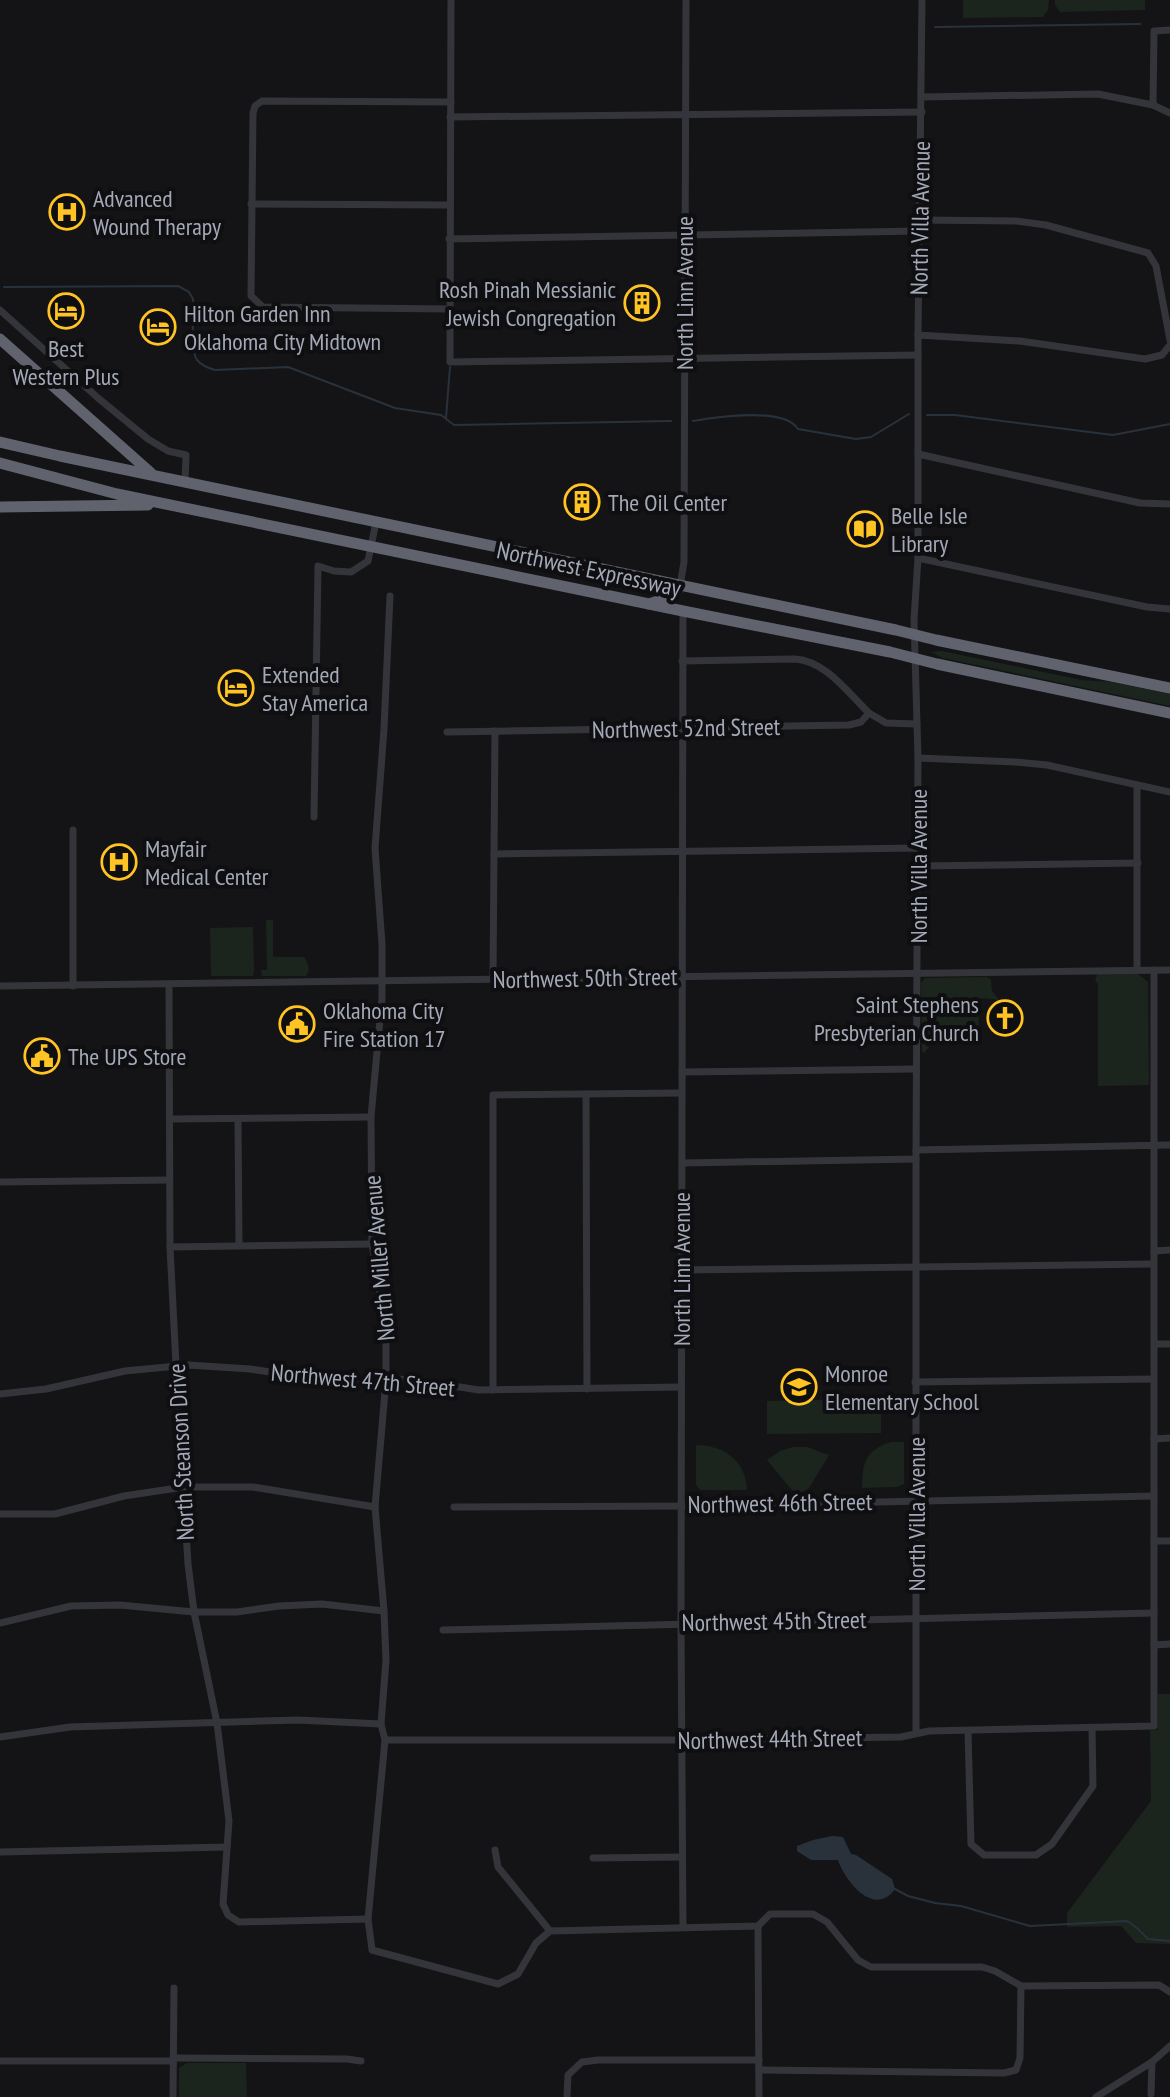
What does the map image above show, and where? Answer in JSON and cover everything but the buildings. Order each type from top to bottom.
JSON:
[{"type":"highway","points":[[0,339],[155,476]]},
{"type":"highway","name":"Northwest Expressway","points":[[0,442],[1170,688]]},
{"type":"highway","name":"Northwest Expressway","points":[[0,463],[164,504],[1170,713]]},
{"type":"highway","points":[[0,507],[164,504]]},
{"type":"highway","points":[[649,604],[673,596],[680,586]]},
{"type":"street","points":[[451,0],[450,362],[918,355]]},
{"type":"street","name":"North Linn Avenue","points":[[680,586],[684,562],[686,0]]},
{"type":"street","name":"North Villa Avenue","points":[[916,1733],[918,758],[915,606],[918,558],[922,0]]},
{"type":"street","points":[[1153,105],[1154,31],[1170,30]]},
{"type":"street","points":[[922,97],[1098,94],[1153,105],[1170,113]]},
{"type":"street","points":[[449,309],[263,307],[251,296],[251,204],[253,113],[255,106],[262,101],[451,102]]},
{"type":"street","points":[[450,117],[922,112]]},
{"type":"street","points":[[251,204],[449,205]]},
{"type":"street","points":[[918,335],[1020,341],[1145,359],[1162,355],[1170,343],[1156,266],[1148,253],[1046,225],[1016,221],[920,220]]},
{"type":"street","points":[[449,239],[920,231]]},
{"type":"street","points":[[0,310],[148,439],[168,451],[186,455],[185,482]]},
{"type":"street","points":[[918,454],[1140,503],[1170,504]]},
{"type":"street","points":[[314,817],[318,566],[351,572],[368,561],[376,522]]},
{"type":"street","points":[[918,558],[1147,607],[1170,609]]},
{"type":"street","name":"North Miller Avenue","points":[[368,1919],[385,1740],[381,1724],[386,1660],[384,1611],[375,1507],[386,1380],[386,1330],[372,1244],[371,1117],[382,981],[375,848],[390,596]]},
{"type":"street","name":"North Linn Avenue","points":[[683,611],[683,1927]]},
{"type":"street","points":[[682,661],[808,661],[823,669],[869,713],[886,723],[917,724]]},
{"type":"street","name":"Northwest 52nd Street","points":[[447,732],[849,725],[861,722],[869,713]]},
{"type":"street","points":[[493,979],[495,731]]},
{"type":"street","points":[[918,758],[1047,765],[1170,792]]},
{"type":"street","points":[[1137,785],[1137,970]]},
{"type":"street","points":[[73,830],[73,986]]},
{"type":"street","points":[[494,854],[918,848]]},
{"type":"street","points":[[918,866],[1138,863]]},
{"type":"street","points":[[1154,970],[1154,1645],[1170,1644]]},
{"type":"street","name":"Northwest 50th Street","points":[[0,986],[1170,970]]},
{"type":"street","name":"North Steanson Drive","points":[[169,984],[170,1247],[176,1365],[188,1564],[194,1612],[217,1723],[229,1821],[223,1904],[228,1915],[239,1922],[368,1919]]},
{"type":"street","points":[[682,1072],[916,1069]]},
{"type":"street","points":[[493,1390],[493,1095],[681,1093]]},
{"type":"street","points":[[586,1094],[587,1389]]},
{"type":"street","points":[[170,1119],[371,1117]]},
{"type":"street","points":[[238,1119],[239,1245]]},
{"type":"street","points":[[916,1150],[1170,1145]]},
{"type":"street","points":[[682,1163],[916,1159]]},
{"type":"street","points":[[0,1182],[169,1180]]},
{"type":"street","points":[[170,1247],[372,1244]]},
{"type":"street","points":[[1154,1251],[1170,1250]]},
{"type":"street","points":[[681,1270],[1153,1264]]},
{"type":"street","points":[[1154,1344],[1170,1344]]},
{"type":"street","name":"Northwest 47th Street","points":[[0,1394],[46,1389],[125,1371],[176,1365],[229,1367],[344,1383],[415,1380],[467,1389],[681,1387]]},
{"type":"street","points":[[915,1382],[1153,1379]]},
{"type":"street","points":[[1154,1439],[1170,1438]]},
{"type":"street","points":[[0,1514],[55,1514],[124,1496],[184,1487],[253,1487],[375,1507]]},
{"type":"street","name":"Northwest 46th Street","points":[[454,1507],[1154,1496]]},
{"type":"street","points":[[1154,1541],[1170,1541]]},
{"type":"street","points":[[0,1623],[71,1606],[120,1605],[194,1612],[237,1612],[322,1604],[384,1611]]},
{"type":"street","name":"Northwest 45th Street","points":[[443,1630],[1154,1613]]},
{"type":"street","name":"Northwest 44th Street","points":[[385,1740],[901,1737],[929,1731],[1154,1726],[1154,1645]]},
{"type":"street","points":[[0,1737],[70,1727],[298,1720],[381,1724]]},
{"type":"street","points":[[968,1731],[971,1844],[984,1855],[1036,1855],[1052,1844],[1093,1786],[1092,1729]]},
{"type":"street","points":[[0,1852],[227,1847]]},
{"type":"street","points":[[495,1850],[498,1867],[550,1931]]},
{"type":"street","points":[[593,1858],[682,1857]]},
{"type":"street","points":[[368,1919],[372,1950],[498,1984],[518,1974],[536,1943],[550,1931],[758,1926],[770,1914],[813,1914],[827,1922],[858,1960],[871,1967],[982,1967],[1021,1986],[1159,1985],[1170,1991]]},
{"type":"street","points":[[758,1926],[759,2097]]},
{"type":"street","points":[[759,2070],[1004,2073],[1016,2070],[1020,2058],[1021,1986]]},
{"type":"street","points":[[173,2097],[174,1988]]},
{"type":"street","points":[[1096,2097],[1152,2062],[1170,2046]]},
{"type":"street","points":[[567,2097],[568,2075],[582,2062],[759,2060]]},
{"type":"street","points":[[0,2061],[361,2061]]},
{"type":"street","points":[[1151,2094],[1152,2062]]},
{"type":"shaded area","points":[[963,0],[1049,0],[1043,17],[963,18]]},
{"type":"shaded area","points":[[1055,0],[1145,0],[1145,10],[1060,12]]},
{"type":"shaded area","points":[[942,651],[1082,680],[1112,682],[1170,694],[1170,706],[943,658],[931,652]]},
{"type":"shaded area","points":[[266,920],[273,920],[273,957],[304,957],[308,966],[306,976],[262,976],[261,970],[267,970]]},
{"type":"shaded area","points":[[253,927],[253,976],[211,976],[210,928]]},
{"type":"shaded area","points":[[1097,974],[1138,974],[1148,982],[1149,1085],[1098,1086]]},
{"type":"shaded area","points":[[987,977],[999,1000],[926,1000],[978,1002],[979,1026],[953,1027],[953,1045],[927,1045],[927,1039],[926,1046],[929,1047],[922,1052],[921,983],[925,978]]},
{"type":"shaded area","points":[[881,1399],[881,1433],[767,1434],[767,1401]]},
{"type":"shaded area","points":[[891,1442],[904,1442],[904,1484],[862,1488],[867,1458],[876,1449]]},
{"type":"shaded area","points":[[696,1445],[716,1448],[732,1457],[743,1471],[747,1490],[700,1490],[696,1485]]},
{"type":"shaded area","points":[[793,1447],[807,1447],[829,1455],[809,1488],[802,1492],[791,1489],[767,1460]]},
{"type":"shaded area","points":[[1158,1694],[1170,1694],[1170,1944],[1136,1943],[1121,1926],[1067,1927],[1067,1913],[1151,1801],[1150,1730],[1158,1730]]},
{"type":"shaded area","points":[[832,1836],[843,1837],[851,1854],[892,1879],[895,1889],[887,1897],[878,1900],[870,1898],[854,1886],[838,1860],[811,1860],[797,1851],[797,1846]]},
{"type":"shaded area","points":[[187,2063],[246,2063],[247,2097],[179,2097],[179,2068]]},
{"type":"waterway","points":[[935,27],[1140,24]]},
{"type":"waterway","points":[[4,287],[178,286],[189,292],[193,299],[195,355],[205,366],[215,370],[288,367],[395,408],[441,415],[454,425],[671,421]]},
{"type":"waterway","points":[[446,418],[450,367]]},
{"type":"waterway","points":[[693,421],[765,416],[790,422],[798,429],[856,439],[871,437],[909,414]]},
{"type":"waterway","points":[[927,415],[955,415],[1113,435],[1170,424]]},
{"type":"waterway","points":[[895,1889],[908,1896],[961,1906],[1030,1926],[1127,1921],[1148,1939],[1170,1941]]},
{"type":"place","name":"Advanced Wound Therapy","points":[[67,212]]},
{"type":"place","name":"Rosh Pinah Messianic Jewish Congregation","points":[[642,303]]},
{"type":"place","name":"Best Western Plus","points":[[66,311]]},
{"type":"place","name":"Hilton Garden Inn Oklahoma City Midtown","points":[[158,327]]},
{"type":"place","name":"The Oil Center","points":[[582,502]]},
{"type":"place","name":"Belle Isle Library","points":[[865,529]]},
{"type":"place","name":"Extended Stay America","points":[[236,688]]},
{"type":"place","name":"Mayfair Medical Center","points":[[119,862]]},
{"type":"place","name":"Saint Stephens Presbyterian Church","points":[[1005,1018]]},
{"type":"place","name":"Oklahoma City Fire Station 17","points":[[297,1024]]},
{"type":"place","name":"The UPS Store","points":[[42,1056]]},
{"type":"place","name":"Monroe Elementary School","points":[[799,1387]]}]
